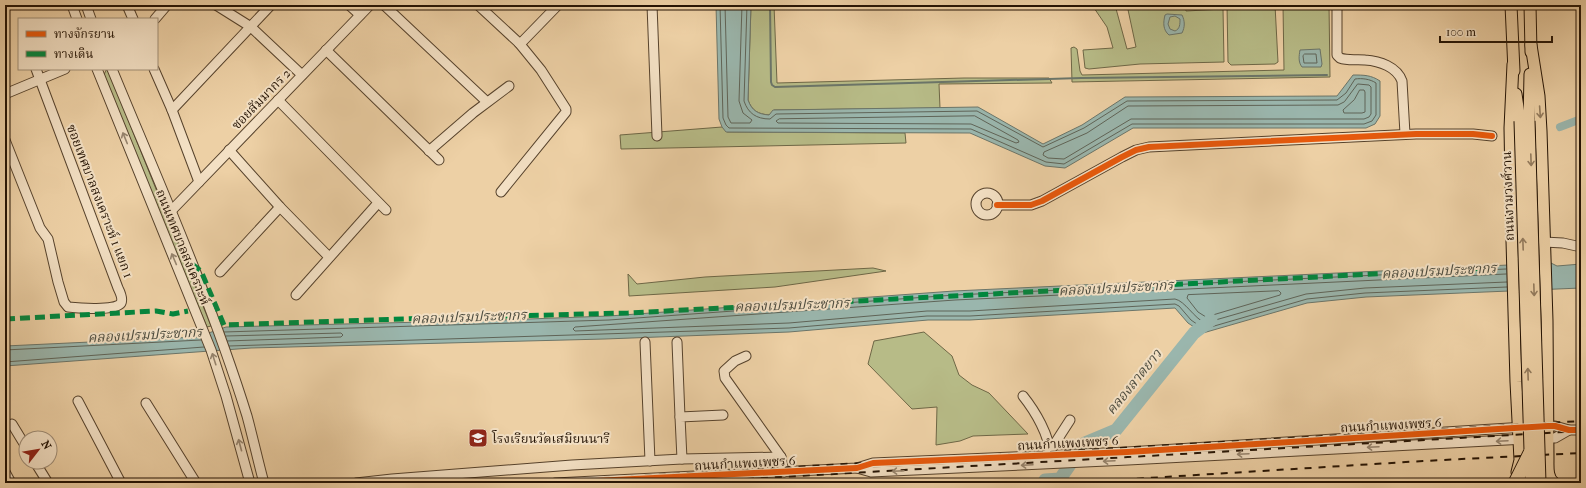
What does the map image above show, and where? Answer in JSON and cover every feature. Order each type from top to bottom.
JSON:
[{"type":"highway","points":[[1515,483],[1530,454]]},
{"type":"main road","name":"ถนนงามวงศ์วาน","points":[[1511,5],[1513,64],[1524,121],[1540,483]]},
{"type":"main road","name":"ถนนงามวงศ์วาน","points":[[1530,5],[1531,45],[1524,121],[1531,483]]},
{"type":"main road","points":[[1531,45],[1540,116],[1547,321],[1549,474],[1554,483]]},
{"type":"main road","points":[[1510,483],[1518,471],[1520,460],[1512,241],[1510,116],[1513,64]]},
{"type":"main road","points":[[1516,382],[1520,396],[1524,400],[1542,398],[1547,382]]},
{"type":"street","points":[[72,5],[77,18]]},
{"type":"street","points":[[86,5],[91,18]]},
{"type":"street","points":[[127,5],[133,18]]},
{"type":"street","points":[[156,18],[167,5]]},
{"type":"street","points":[[216,5],[251,27],[302,75]]},
{"type":"street","points":[[172,110],[271,5]]},
{"type":"street","points":[[349,5],[360,15]]},
{"type":"street","name":"ซอยสัมมากร 2","points":[[171,211],[370,5]]},
{"type":"street","points":[[384,5],[487,102]]},
{"type":"street","points":[[478,5],[519,43],[541,70],[566,109],[566,112],[501,192]]},
{"type":"street","points":[[519,43],[522,42],[558,5]]},
{"type":"street","points":[[652,5],[657,136]]},
{"type":"street","points":[[1337,5],[1338,55],[1340,58],[1367,60],[1394,68],[1399,73],[1402,80],[1405,134]]},
{"type":"street","points":[[326,50],[439,160]]},
{"type":"street","points":[[36,70],[41,80]]},
{"type":"street","points":[[5,94],[64,70]]},
{"type":"street","name":"ถนนเทศบาลสงเคราะห์","points":[[97,70],[211,350],[226,396],[250,483]]},
{"type":"street","name":"ถนนเทศบาลสงเคราะห์","points":[[112,70],[203,292],[247,418],[264,483]]},
{"type":"street","points":[[154,70],[172,110],[199,182]]},
{"type":"street","name":"ซอยเทศบาลสงเคราะห์ 1 แยก 1","points":[[5,140],[40,228],[48,239],[64,302],[68,308],[116,307],[122,300],[41,80]]},
{"type":"street","points":[[429,151],[487,102],[509,86]]},
{"type":"street","points":[[278,100],[386,210]]},
{"type":"street","points":[[997,205],[1031,205],[1042,201],[1122,157],[1136,150],[1149,147],[1405,134],[1472,134],[1492,136]]},
{"type":"street","points":[[229,150],[280,207],[329,256]]},
{"type":"street","points":[[296,296],[329,256],[378,203]]},
{"type":"street","points":[[220,272],[280,207]]},
{"type":"street","points":[[1544,242],[1562,243],[1581,247]]},
{"type":"street","points":[[645,342],[650,461]]},
{"type":"street","points":[[677,342],[682,459]]},
{"type":"street","points":[[746,356],[728,366],[724,371],[725,378],[781,457],[784,472]]},
{"type":"street","points":[[1023,396],[1036,414],[1044,432],[1050,453]]},
{"type":"street","points":[[78,401],[121,483]]},
{"type":"street","points":[[146,403],[196,483]]},
{"type":"street","points":[[680,417],[723,415]]},
{"type":"street","points":[[1050,453],[1070,420]]},
{"type":"street","points":[[12,424],[18,434]]},
{"type":"street","name":"ถนนกำแพงเพชร 6","points":[[1090,458],[1548,426],[1555,426],[1569,430],[1581,430]]},
{"type":"street","name":"ถนนกำแพงเพชร 6","points":[[857,468],[871,472],[1066,459],[1519,440],[1555,438],[1569,430]]},
{"type":"street","name":"ถนนกำแพงเพชร 6","points":[[555,483],[857,468],[873,463],[1050,453],[1066,459]]},
{"type":"street","points":[[356,483],[572,465],[682,459],[781,457]]},
{"type":"street","points":[[40,470],[48,483]]},
{"type":"street","points":[[5,472],[11,483]]},
{"type":"green space","points":[[751,5],[774,5],[777,83],[964,78],[1049,78],[1052,83],[939,84],[940,108],[774,110],[769,115],[762,114],[754,109],[748,100]]},
{"type":"green space","points":[[1092,5],[1115,5],[1127,49],[1136,47],[1127,5],[1185,5],[1186,11],[1223,9],[1224,62],[1140,64],[1089,69],[1085,68],[1083,50],[1113,48],[1107,27]]},
{"type":"green space","points":[[1227,5],[1275,5],[1278,62],[1275,64],[1231,65],[1228,62]]},
{"type":"green space","points":[[1283,5],[1329,5],[1330,77],[1072,82],[1071,48],[1074,47],[1077,49],[1080,71],[1082,75],[1284,70]]},
{"type":"green space","points":[[106,70],[109,72],[211,326],[207,327],[164,225],[104,75]]},
{"type":"green space","points":[[722,127],[727,132],[905,133],[906,143],[621,149],[620,135]]},
{"type":"green space","points":[[873,268],[886,271],[775,287],[629,296],[628,274],[637,284],[705,277]]},
{"type":"green space","points":[[924,332],[952,356],[959,375],[972,385],[989,393],[1028,434],[973,436],[960,441],[936,445],[937,407],[912,409],[868,364],[874,341]]},
{"type":"water","points":[[716,5],[751,5],[748,100],[754,109],[765,115],[769,115],[773,110],[978,107],[1043,144],[1082,125],[1125,97],[1337,96],[1353,75],[1361,75],[1380,81],[1380,116],[1375,124],[1366,128],[1133,128],[1065,168],[1045,166],[970,133],[726,132],[719,119]]},
{"type":"water","points":[[1165,15],[1182,15],[1184,20],[1184,28],[1182,33],[1169,35],[1167,33],[1164,26]],"holes":[[[1175,16],[1180,19],[1179,28],[1175,31],[1170,29],[1168,24],[1170,17]]]},
{"type":"water","points":[[1320,49],[1321,67],[1302,67],[1299,61],[1300,50]]},
{"type":"water","name":"คลองเปรมประชากร","points":[[1551,263],[1557,266],[1581,264],[1581,288],[1366,297],[1307,303],[1203,333],[1188,323],[1175,308],[970,320],[928,320],[789,332],[605,339],[251,348],[5,366],[5,346],[197,337],[226,327],[609,316],[954,291]]},
{"type":"waterway","points":[[770,5],[771,82],[775,87],[1081,78],[1327,75]]},
{"type":"waterway","points":[[1560,127],[1581,119]]},
{"type":"waterway","name":"คลองลาดยาว","points":[[1045,483],[1045,480],[1060,479],[1085,443],[1116,430],[1194,333],[1211,320]]},
{"type":"waterway","points":[[1490,482],[1497,482]]},
{"type":"railway","points":[[519,483],[1581,421]]},
{"type":"railway","points":[[677,483],[1581,431]]},
{"type":"railway","points":[[1067,483],[1423,461],[1581,453]]},
{"type":"marked path","points":[[192,264],[201,271],[224,325],[628,313],[1488,268]]},
{"type":"marked path","points":[[5,319],[156,311],[173,314],[188,311]]},
{"type":"cycle path","points":[[997,205],[1031,205],[1042,201],[1122,157],[1136,150],[1149,147],[1416,134],[1473,134],[1492,136]]},
{"type":"cycle path","points":[[555,483],[857,468],[873,463],[1127,452],[1548,426],[1555,426],[1569,430],[1581,430]]},
{"type":"place","name":"โรงเรียนวัดเสมียนนารี","points":[[478,438]]}]
